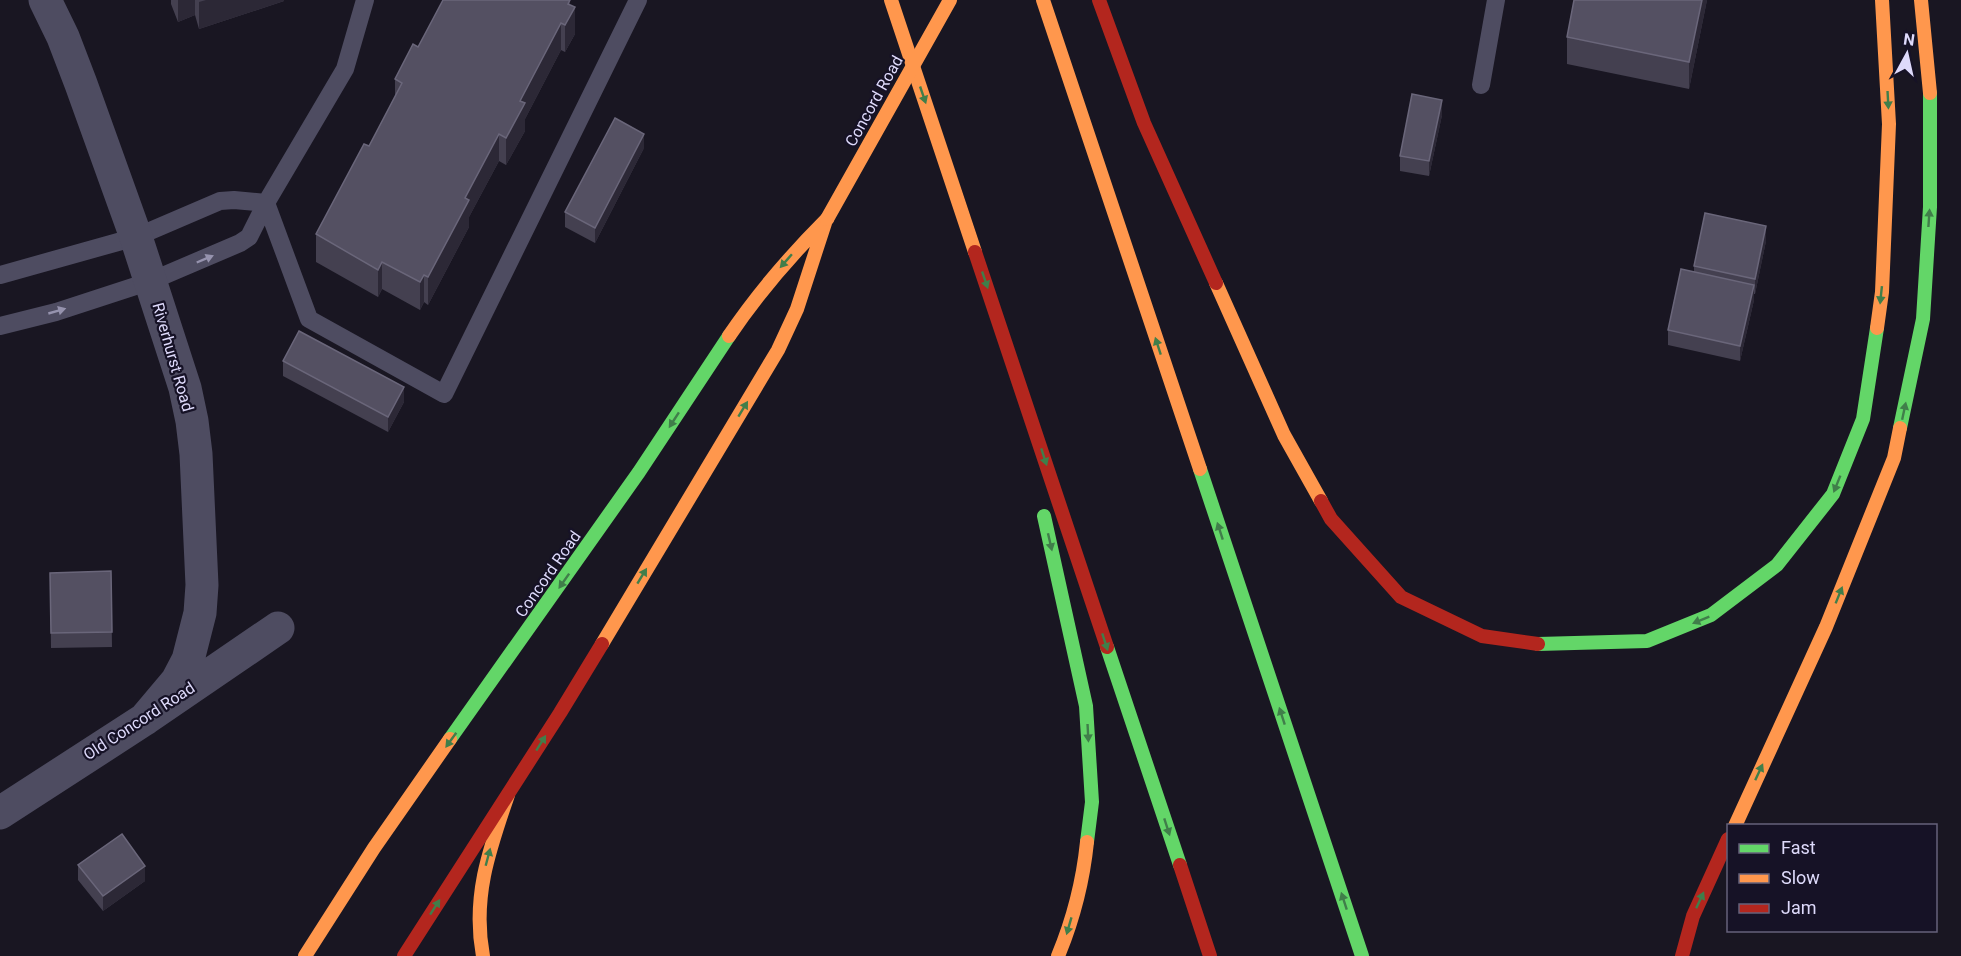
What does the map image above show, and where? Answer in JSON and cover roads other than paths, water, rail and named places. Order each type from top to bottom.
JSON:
[{"type":"main road","points":[[891,0],[1210,956]]},
{"type":"main road","name":"Concord Road","points":[[404,956],[560,713],[778,350],[797,309],[827,219],[950,0]]},
{"type":"main road","points":[[1043,0],[1362,956]]},
{"type":"main road","points":[[1099,0],[1144,123],[1240,338],[1284,435],[1331,519],[1401,597],[1482,636],[1547,645],[1647,641],[1711,615],[1777,565],[1833,494],[1863,418],[1882,292],[1889,124],[1882,0]]},
{"type":"main road","points":[[1735,824],[1826,627],[1894,458],[1923,319],[1930,207],[1930,93],[1922,0]]},
{"type":"main road","name":"Concord Road","points":[[305,956],[374,848],[639,472],[743,315],[792,254],[827,219]]},
{"type":"main road","points":[[1005,342],[1036,478]]},
{"type":"main road","points":[[1041,501],[1086,706],[1092,802],[1085,863],[1069,930],[1058,956]]},
{"type":"main road","points":[[483,956],[478,940],[478,902],[488,856],[508,795]]},
{"type":"main road","points":[[1682,956],[1693,916],[1727,841]]},
{"type":"street","name":"Riverhurst Road","points":[[45,0],[63,37],[136,237],[185,388],[192,422],[196,454],[202,585],[200,613],[188,660],[177,681],[145,719]]},
{"type":"street","name":"Old Concord Road","points":[[0,813],[145,719],[278,628]]},
{"type":"lane","points":[[0,326],[56,312],[151,282],[249,237],[266,203],[345,69],[365,0]]},
{"type":"lane","points":[[266,203],[309,319],[444,394],[638,0]]},
{"type":"lane","points":[[1481,85],[1496,0]]},
{"type":"lane","points":[[0,275],[136,237],[220,201],[266,203]]}]
